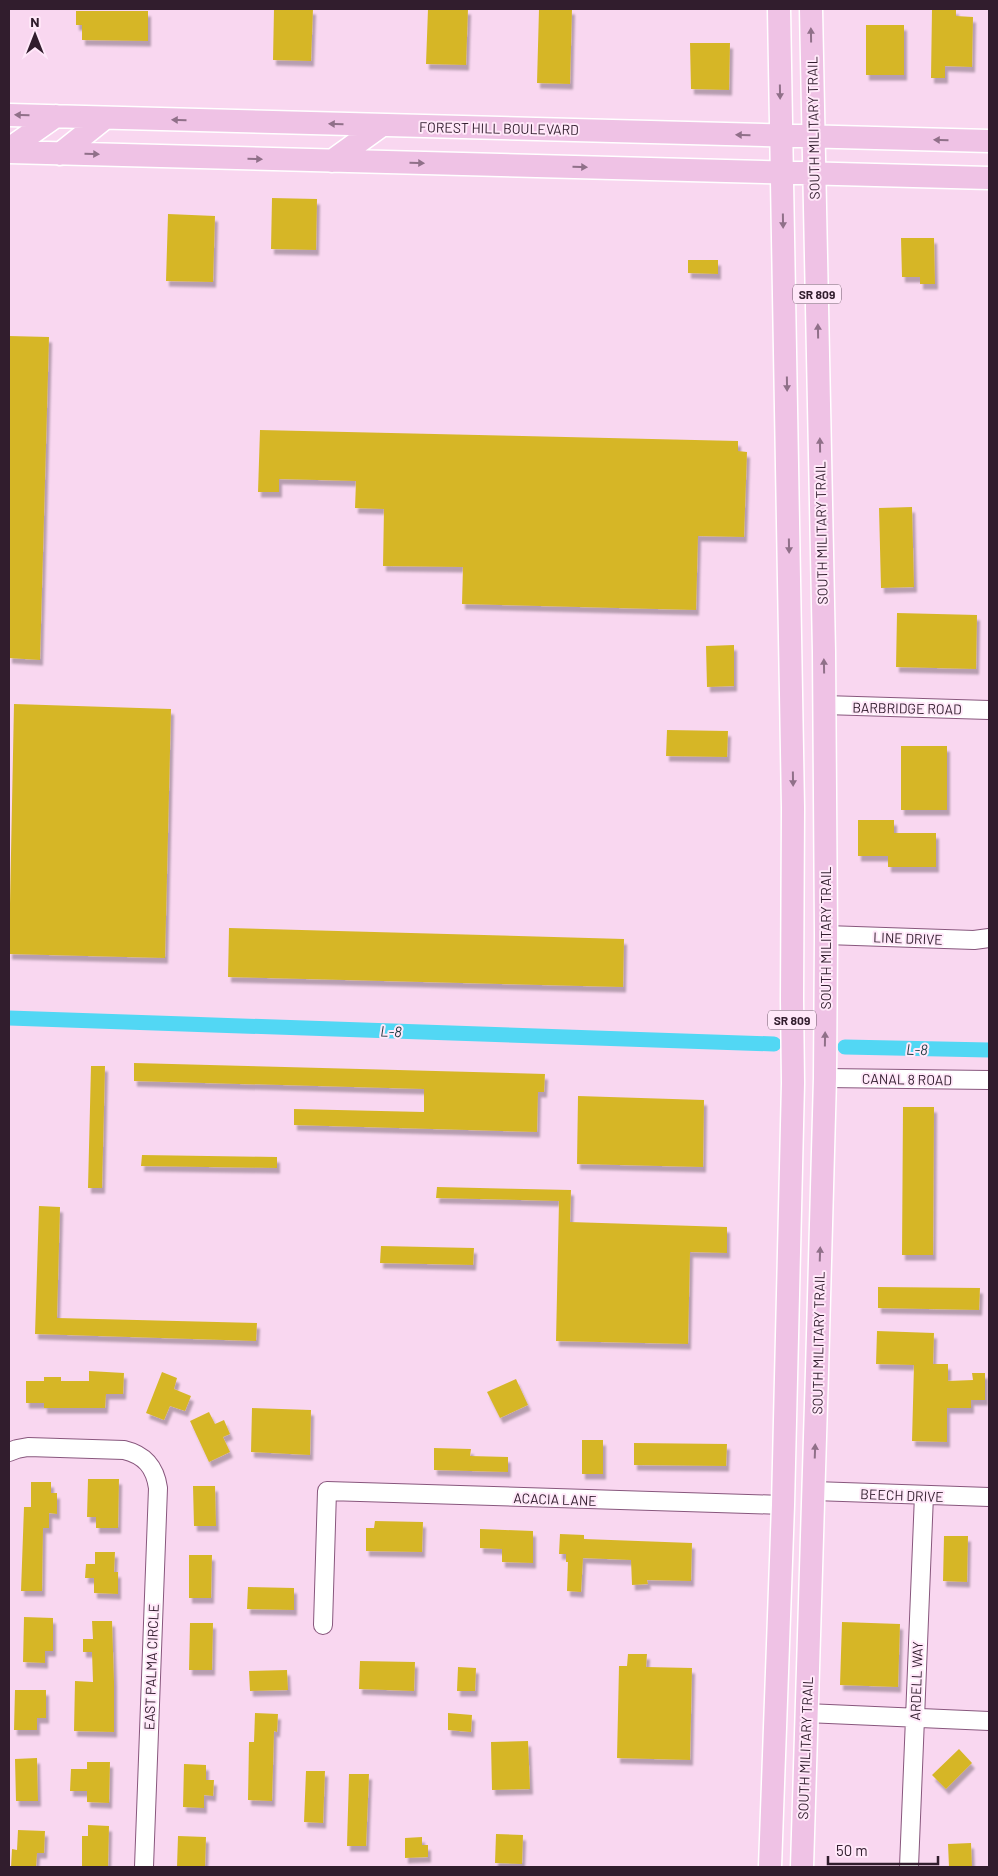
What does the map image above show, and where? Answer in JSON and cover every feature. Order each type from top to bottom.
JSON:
[{"type":"main road","name":"SR 809","points":[[770,1867],[783,1505],[793,1083],[793,808],[790,572],[779,9]]},
{"type":"main road","name":"SOUTH MILITARY TRAIL","points":[[802,1867],[814,1491],[826,994],[824,706],[811,9]]},
{"type":"main road","name":"FOREST HILL BOULEVARD","points":[[9,114],[989,141]]},
{"type":"main road","points":[[9,150],[56,116]]},
{"type":"main road","points":[[60,154],[105,118]]},
{"type":"main road","points":[[332,161],[382,125]]},
{"type":"main road","points":[[9,150],[60,154],[989,178]]},
{"type":"main road","points":[[790,572],[804,608],[806,761],[811,777],[825,784]]},
{"type":"main road","points":[[793,808],[807,818],[810,830],[813,971],[826,994]]},
{"type":"main road","points":[[789,1287],[798,1320],[800,1369],[798,1472],[802,1484],[814,1491]]},
{"type":"main road","points":[[783,1505],[792,1514],[798,1533],[796,1643],[807,1689]]},
{"type":"street","name":"BARBRIDGE ROAD","points":[[824,706],[989,710]]},
{"type":"street","name":"LINE DRIVE","points":[[826,935],[974,940],[989,938]]},
{"type":"street","name":"CANAL 8 ROAD","points":[[825,1078],[989,1080]]},
{"type":"street","name":"EAST PALMA CIRCLE","points":[[9,1452],[17,1448],[28,1447],[124,1450],[140,1456],[152,1467],[156,1477],[158,1488],[144,1867]]},
{"type":"street","name":"ACACIA LANE","points":[[324,1625],[327,1491],[783,1505]]},
{"type":"street","name":"BEECH DRIVE","points":[[814,1491],[989,1497]]},
{"type":"street","name":"ARDELL WAY","points":[[909,1867],[924,1495]]},
{"type":"street","points":[[806,1713],[989,1721]]},
{"type":"building","points":[[274,9],[313,9],[311,61],[273,60]]},
{"type":"building","points":[[428,9],[468,9],[466,65],[426,64]]},
{"type":"building","points":[[539,9],[572,9],[570,84],[537,83]]},
{"type":"building","points":[[932,9],[956,9],[956,16],[973,17],[972,67],[945,66],[945,78],[931,78]]},
{"type":"building","points":[[76,11],[148,11],[148,41],[82,40],[82,25],[76,25]]},
{"type":"building","points":[[866,25],[904,25],[904,75],[866,75]]},
{"type":"building","points":[[690,43],[730,43],[729,90],[691,89]]},
{"type":"building","points":[[272,198],[317,199],[316,250],[271,249]]},
{"type":"building","points":[[168,214],[215,216],[213,282],[166,281]]},
{"type":"building","points":[[901,238],[934,238],[935,284],[920,284],[920,277],[902,277]]},
{"type":"building","points":[[688,260],[718,260],[718,274],[688,273]]},
{"type":"building","points":[[9,336],[49,337],[40,660],[9,658]]},
{"type":"building","points":[[260,430],[738,441],[738,451],[747,452],[744,537],[698,536],[696,610],[462,604],[463,567],[383,566],[384,509],[355,508],[356,481],[279,479],[279,492],[258,492]]},
{"type":"building","points":[[912,507],[914,587],[881,588],[879,508]]},
{"type":"building","points":[[897,613],[977,615],[976,669],[896,667]]},
{"type":"building","points":[[734,645],[734,686],[707,687],[706,646]]},
{"type":"building","points":[[14,704],[171,709],[165,958],[9,954]]},
{"type":"building","points":[[667,730],[728,731],[727,757],[666,756]]},
{"type":"building","points":[[901,746],[947,746],[947,810],[901,810]]},
{"type":"building","points":[[858,820],[894,820],[894,833],[936,833],[936,867],[888,867],[888,856],[858,856]]},
{"type":"building","points":[[229,928],[624,939],[623,987],[228,977]]},
{"type":"building","points":[[134,1063],[545,1074],[544,1092],[538,1092],[537,1132],[294,1125],[294,1109],[424,1112],[424,1089],[134,1081]]},
{"type":"building","points":[[91,1066],[105,1066],[102,1188],[88,1188]]},
{"type":"building","points":[[578,1096],[704,1100],[703,1167],[577,1164]]},
{"type":"building","points":[[903,1107],[934,1107],[933,1255],[902,1255]]},
{"type":"building","points":[[142,1155],[277,1157],[277,1168],[141,1166]]},
{"type":"building","points":[[437,1187],[571,1190],[570,1222],[727,1227],[727,1253],[690,1252],[688,1344],[556,1341],[559,1201],[436,1198]]},
{"type":"building","points":[[39,1206],[60,1207],[57,1318],[257,1323],[256,1341],[35,1334]]},
{"type":"building","points":[[381,1246],[474,1248],[473,1265],[380,1263]]},
{"type":"building","points":[[878,1287],[980,1288],[979,1310],[878,1308]]},
{"type":"building","points":[[877,1331],[934,1333],[933,1364],[948,1364],[948,1381],[973,1380],[972,1373],[985,1373],[985,1400],[971,1400],[971,1408],[947,1408],[947,1442],[912,1441],[914,1365],[876,1364]]},
{"type":"building","points":[[89,1371],[124,1373],[123,1394],[106,1394],[105,1408],[44,1408],[44,1403],[26,1403],[26,1381],[44,1381],[44,1377],[61,1377],[61,1381],[89,1381]]},
{"type":"building","points":[[162,1372],[177,1378],[174,1389],[191,1396],[185,1411],[170,1406],[164,1420],[146,1413]]},
{"type":"building","points":[[516,1379],[528,1405],[500,1418],[487,1392]]},
{"type":"building","points":[[252,1408],[311,1410],[310,1455],[251,1452]]},
{"type":"building","points":[[209,1412],[215,1424],[224,1420],[230,1434],[223,1437],[230,1452],[209,1462],[190,1421]]},
{"type":"building","points":[[582,1440],[603,1440],[603,1474],[582,1474]]},
{"type":"building","points":[[634,1443],[727,1444],[726,1466],[634,1465]]},
{"type":"building","points":[[434,1448],[471,1449],[470,1456],[508,1457],[508,1472],[434,1470]]},
{"type":"building","points":[[88,1479],[119,1479],[118,1528],[96,1528],[96,1517],[87,1517]]},
{"type":"building","points":[[31,1482],[51,1482],[51,1493],[57,1493],[57,1514],[49,1513],[49,1528],[43,1528],[42,1591],[21,1591],[24,1507],[31,1507]]},
{"type":"building","points":[[193,1486],[215,1486],[216,1526],[194,1526]]},
{"type":"building","points":[[375,1521],[423,1522],[422,1552],[366,1551],[366,1528],[374,1528]]},
{"type":"building","points":[[480,1529],[533,1531],[533,1563],[502,1562],[502,1549],[480,1548]]},
{"type":"building","points":[[560,1534],[584,1535],[584,1539],[692,1543],[691,1581],[647,1580],[648,1584],[632,1585],[631,1560],[583,1558],[581,1592],[567,1591],[568,1562],[566,1562],[566,1554],[559,1554]]},
{"type":"building","points":[[944,1536],[968,1536],[967,1582],[943,1581]]},
{"type":"building","points":[[95,1552],[115,1552],[114,1572],[118,1572],[118,1594],[94,1593],[94,1578],[85,1578],[86,1564],[95,1564]]},
{"type":"building","points":[[189,1555],[212,1555],[211,1598],[189,1598]]},
{"type":"building","points":[[248,1587],[294,1588],[294,1610],[247,1609]]},
{"type":"building","points":[[24,1617],[53,1618],[53,1651],[45,1651],[45,1663],[23,1662]]},
{"type":"building","points":[[92,1621],[112,1621],[114,1732],[74,1731],[75,1681],[93,1682],[92,1652],[83,1652],[83,1639],[93,1639]]},
{"type":"building","points":[[842,1622],[900,1624],[898,1687],[840,1685]]},
{"type":"building","points":[[190,1623],[213,1623],[212,1670],[189,1670]]},
{"type":"building","points":[[628,1654],[647,1654],[646,1667],[692,1668],[690,1760],[617,1758],[619,1666],[627,1666]]},
{"type":"building","points":[[360,1661],[415,1662],[414,1691],[359,1689]]},
{"type":"building","points":[[458,1667],[476,1668],[475,1691],[457,1691]]},
{"type":"building","points":[[287,1670],[288,1690],[250,1691],[249,1671]]},
{"type":"building","points":[[15,1690],[46,1690],[46,1718],[37,1718],[37,1730],[14,1730]]},
{"type":"building","points":[[255,1713],[278,1714],[277,1732],[274,1731],[272,1801],[248,1800],[249,1742],[254,1742]]},
{"type":"building","points":[[448,1713],[472,1715],[471,1732],[448,1730]]},
{"type":"building","points":[[528,1741],[530,1789],[492,1790],[491,1742]]},
{"type":"building","points":[[959,1749],[972,1763],[946,1789],[932,1775]]},
{"type":"building","points":[[37,1758],[38,1801],[16,1801],[15,1759]]},
{"type":"building","points":[[87,1762],[110,1762],[109,1803],[87,1802],[87,1791],[70,1791],[71,1769],[87,1769]]},
{"type":"building","points":[[184,1764],[206,1765],[206,1780],[214,1780],[213,1796],[204,1795],[204,1808],[183,1807]]},
{"type":"building","points":[[306,1771],[325,1771],[323,1823],[304,1822]]},
{"type":"building","points":[[349,1774],[369,1774],[366,1846],[347,1846]]},
{"type":"building","points":[[88,1825],[109,1826],[108,1867],[82,1867],[82,1836],[88,1836]]},
{"type":"building","points":[[18,1830],[45,1831],[44,1853],[37,1853],[36,1867],[11,1867],[12,1849],[17,1850]]},
{"type":"building","points":[[496,1834],[523,1835],[522,1864],[495,1863]]},
{"type":"building","points":[[178,1836],[206,1837],[205,1866],[177,1867]]},
{"type":"building","points":[[422,1837],[422,1845],[428,1845],[428,1857],[405,1858],[405,1838]]},
{"type":"building","points":[[971,1843],[972,1867],[949,1867],[948,1844]]},
{"type":"waterway","name":"L-8","points":[[9,1018],[774,1044]]},
{"type":"waterway","name":"L-8","points":[[845,1047],[989,1050]]}]
